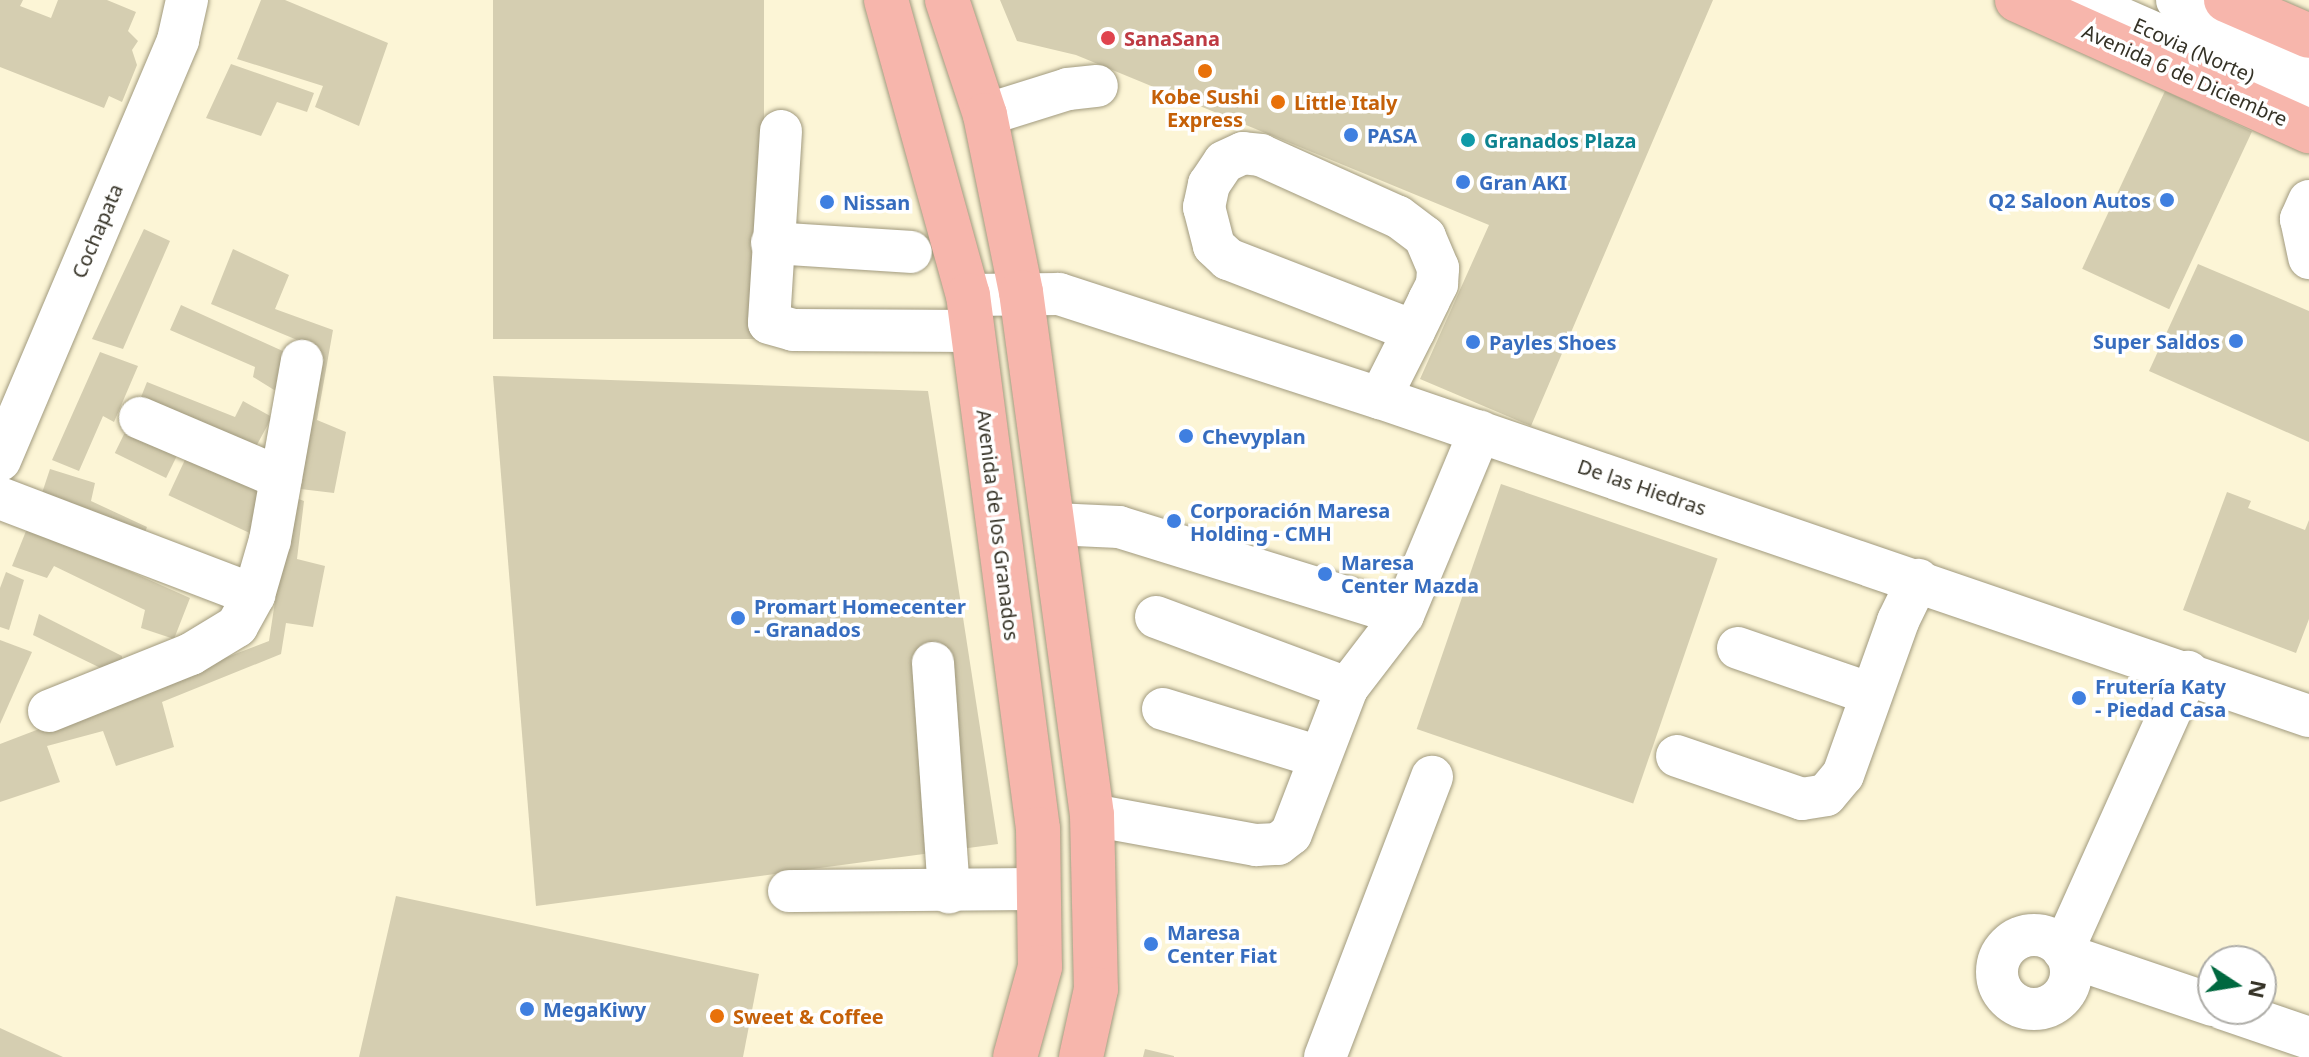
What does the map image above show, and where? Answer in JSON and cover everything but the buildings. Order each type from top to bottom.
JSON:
[{"type":"main road","name":"Avenida de los Granados","points":[[886,0],[971,313],[1038,829],[1040,967],[1015,1057]]},
{"type":"main road","points":[[947,0],[985,115],[1021,292],[1092,815],[1096,989],[1081,1057]]},
{"type":"main road","name":"Avenida 6 de Diciembre","points":[[2017,0],[2309,131]]},
{"type":"main road","points":[[2226,0],[2309,36]]},
{"type":"street","name":"Cochapata","points":[[0,460],[178,40],[187,0]]},
{"type":"street","name":"Ecovia (Norte)","points":[[2079,0],[2309,101]]},
{"type":"street","points":[[2177,0],[2309,58]]},
{"type":"street","points":[[985,115],[1068,89],[1097,86]]},
{"type":"street","points":[[781,131],[772,243],[911,252]]},
{"type":"street","points":[[1380,398],[1414,331],[1437,284],[1438,268],[1425,237],[1414,227],[1261,155],[1243,153],[1224,162],[1209,184],[1204,207],[1214,246],[1228,259],[1414,331]]},
{"type":"street","points":[[2309,201],[2301,219],[2309,258]]},
{"type":"street","name":"De las Hiedras","points":[[772,243],[767,315],[775,328],[971,313],[1021,292],[1059,294],[1480,431],[2309,716]]},
{"type":"street","points":[[49,711],[191,654],[237,626],[254,595],[281,478],[302,361]]},
{"type":"street","points":[[140,418],[281,478]]},
{"type":"street","points":[[1092,815],[1256,845],[1278,844],[1291,834],[1347,688],[1403,615],[1480,431]]},
{"type":"street","points":[[0,498],[254,595]]},
{"type":"street","points":[[1054,524],[1119,527],[1403,615]]},
{"type":"street","points":[[1677,756],[1802,799],[1826,795],[1843,775],[1871,694],[1918,580]]},
{"type":"street","points":[[1156,617],[1347,688]]},
{"type":"street","points":[[1738,648],[1871,694]]},
{"type":"street","points":[[933,663],[949,892]]},
{"type":"street","points":[[2188,672],[2066,953],[2197,999]]},
{"type":"street","points":[[1163,709],[1319,757]]},
{"type":"street","points":[[1325,1057],[1432,777]]},
{"type":"street","points":[[789,891],[1039,889]]},
{"type":"street","points":[[2271,1025],[2309,1038]]},
{"type":"place","name":"SanaSana","points":[[1108,38]]},
{"type":"place","name":"Kobe Sushi Express","points":[[1205,71]]},
{"type":"place","name":"Little Italy","points":[[1278,102]]},
{"type":"place","name":"PASA","points":[[1351,135]]},
{"type":"place","name":"Granados Plaza","points":[[1468,140]]},
{"type":"place","name":"Gran AKI","points":[[1463,182]]},
{"type":"place","name":"Q2 Saloon Autos","points":[[2167,200]]},
{"type":"place","name":"Nissan","points":[[827,202]]},
{"type":"place","name":"Super Saldos","points":[[2236,341]]},
{"type":"place","name":"Payles Shoes","points":[[1473,342]]},
{"type":"place","name":"Chevyplan","points":[[1186,436]]},
{"type":"place","name":"Corporación Maresa Holding - CMH","points":[[1174,521]]},
{"type":"place","name":"Maresa Center Mazda","points":[[1325,574]]},
{"type":"place","name":"Promart Homecenter - Granados","points":[[738,618]]},
{"type":"place","name":"Frutería Katy - Piedad Casa","points":[[2079,698]]},
{"type":"place","name":"Maresa Center Fiat","points":[[1151,944]]},
{"type":"place","name":"MegaKiwy","points":[[527,1009]]},
{"type":"place","name":"Sweet & Coffee","points":[[717,1016]]}]
